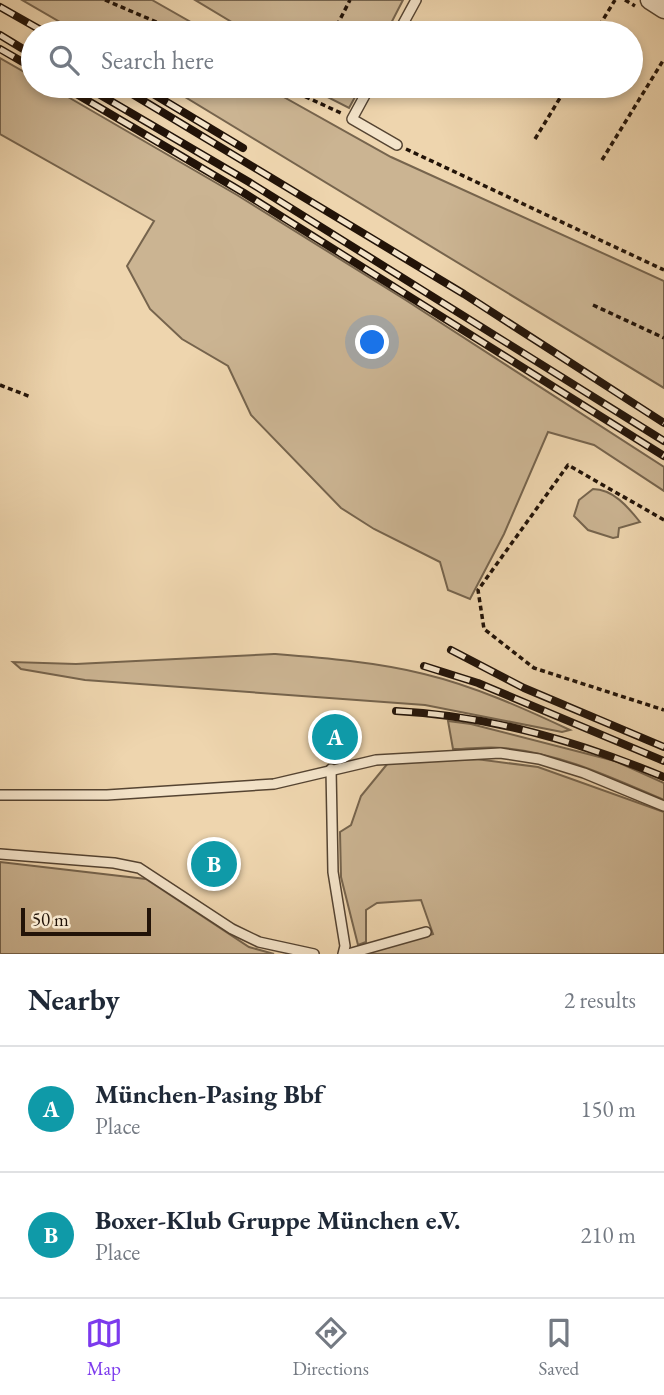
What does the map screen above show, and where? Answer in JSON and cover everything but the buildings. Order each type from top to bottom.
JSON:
[{"type":"street","points":[[650,0],[664,9]]},
{"type":"lane","points":[[405,21],[416,0]]},
{"type":"lane","points":[[363,98],[352,119],[397,145]]},
{"type":"lane","points":[[0,795],[107,795],[274,784],[376,760],[500,752],[539,759],[584,773],[664,806]]},
{"type":"lane","points":[[331,769],[333,872],[345,954],[426,932]]},
{"type":"lane","points":[[0,854],[114,863],[139,868],[258,942],[314,954]]},
{"type":"path","points":[[105,0],[154,21]]},
{"type":"path","points":[[339,21],[350,0]]},
{"type":"path","points":[[602,21],[615,0]]},
{"type":"path","points":[[643,93],[664,59]]},
{"type":"path","points":[[307,98],[352,119]]},
{"type":"path","points":[[535,139],[559,98]]},
{"type":"path","points":[[602,160],[640,98]]},
{"type":"path","points":[[397,145],[664,270]]},
{"type":"path","points":[[593,305],[664,338]]},
{"type":"path","points":[[0,385],[31,397]]},
{"type":"path","points":[[664,520],[568,465],[478,590],[484,629],[534,668],[664,710]]},
{"type":"shaded area","points":[[22,0],[152,0],[189,21],[58,21]]},
{"type":"shaded area","points":[[195,0],[403,0],[392,21],[230,21]]},
{"type":"shaded area","points":[[0,58],[21,70],[21,98],[70,98],[237,195],[664,467],[664,491],[594,445],[548,432],[504,534],[470,599],[448,590],[440,562],[374,529],[341,508],[251,415],[228,366],[182,339],[150,309],[127,266],[154,221],[0,134]]},
{"type":"shaded area","points":[[187,98],[285,98],[391,157],[664,281],[664,388]]},
{"type":"shaded area","points":[[329,98],[354,98],[349,108]]},
{"type":"shaded area","points":[[593,489],[613,495],[640,522],[619,528],[618,537],[613,538],[588,530],[574,516],[579,500]]},
{"type":"shaded area","points":[[274,654],[368,663],[424,674],[480,691],[570,730],[562,732],[425,705],[85,680],[21,669],[13,662],[76,664]]},
{"type":"shaded area","points":[[448,721],[471,724],[615,761],[664,783],[664,800],[625,783],[545,755],[497,747],[453,749]]},
{"type":"shaded area","points":[[476,759],[538,767],[664,812],[664,954],[364,954],[433,934],[421,900],[377,903],[366,910],[366,942],[358,945],[341,877],[340,832],[351,825],[361,796],[388,763]]},
{"type":"shaded area","points":[[0,862],[146,879],[249,947],[274,954],[0,954]]},
{"type":"railway","points":[[0,7],[25,21]]},
{"type":"railway","points":[[0,35],[21,48]]},
{"type":"railway","points":[[0,49],[21,61]]},
{"type":"railway","points":[[83,98],[244,193],[664,456]]},
{"type":"railway","points":[[106,98],[249,182],[664,441]]},
{"type":"railway","points":[[139,98],[464,294],[664,423]]},
{"type":"railway","points":[[160,98],[243,148]]},
{"type":"railway","points":[[451,650],[524,688],[664,747]]},
{"type":"railway","points":[[424,666],[478,683],[664,761]]},
{"type":"railway","points":[[396,711],[466,718],[533,732],[599,752],[664,777]]},
{"type":"place","name":"München-Pasing Bbf","points":[[335,737]]},
{"type":"place","name":"Boxer-Klub Gruppe München e.V.","points":[[214,864]]}]
